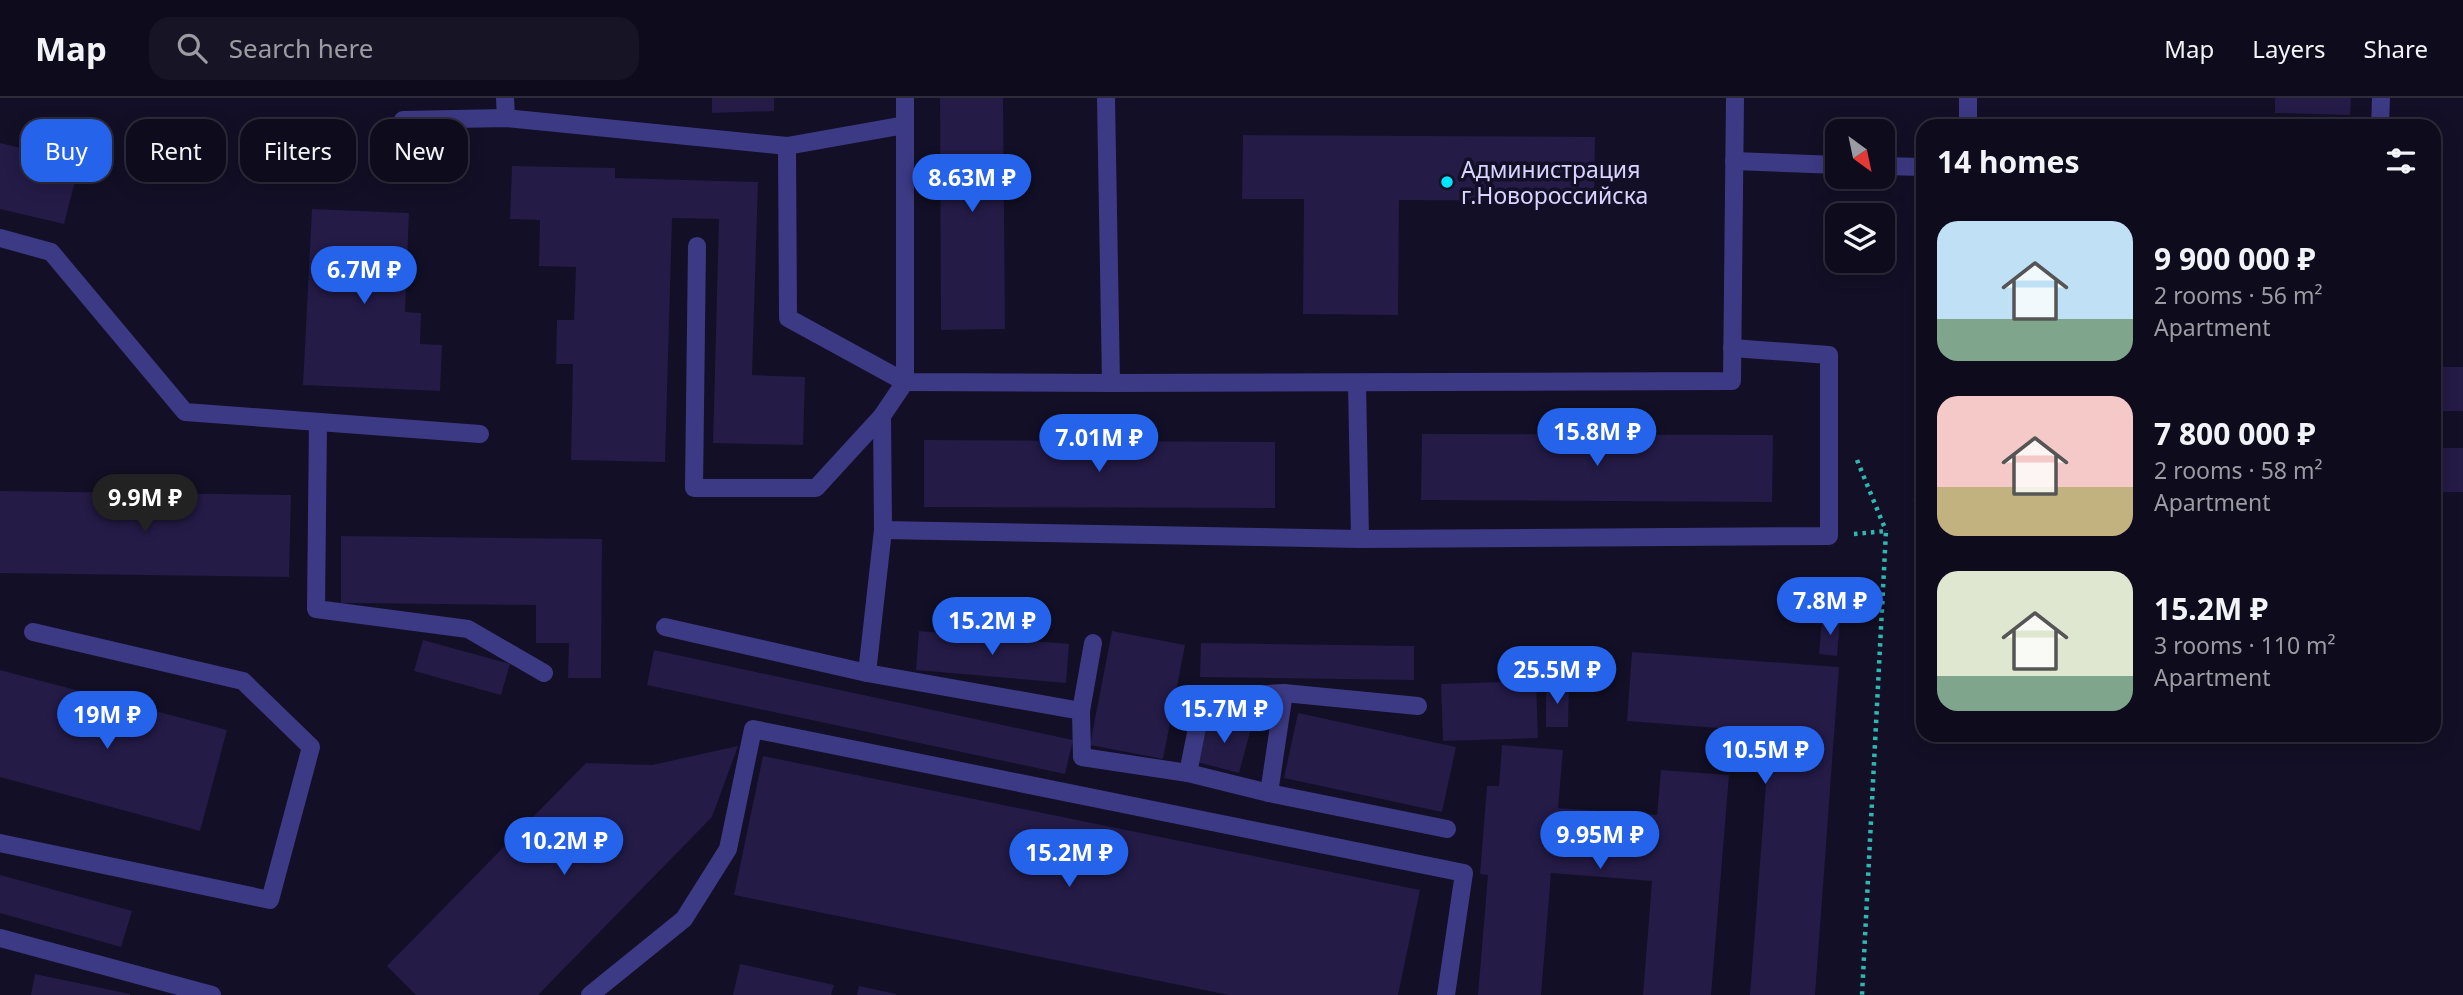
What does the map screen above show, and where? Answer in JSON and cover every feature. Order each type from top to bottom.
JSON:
[{"type":"lane","points":[[505,98],[506,118]]},
{"type":"lane","points":[[697,246],[694,488],[816,488],[882,416],[905,382],[905,98]]},
{"type":"lane","points":[[1106,98],[1111,383]]},
{"type":"lane","points":[[787,146],[788,318],[905,382],[1732,381],[1735,98]]},
{"type":"lane","points":[[1968,98],[1968,119]]},
{"type":"lane","points":[[2380,119],[2381,98]]},
{"type":"lane","points":[[454,119],[506,118],[787,146],[905,125]]},
{"type":"lane","points":[[1734,161],[1825,164]]},
{"type":"lane","points":[[1895,166],[1916,167]]},
{"type":"lane","points":[[0,238],[51,252],[185,412],[480,434]]},
{"type":"lane","points":[[883,530],[1360,539],[1829,537],[1829,355],[1732,348]]},
{"type":"lane","points":[[1357,383],[1360,539]]},
{"type":"lane","points":[[867,673],[883,530],[882,416]]},
{"type":"lane","points":[[318,422],[316,609],[468,629],[544,673]]},
{"type":"lane","points":[[665,627],[867,673],[1081,711]]},
{"type":"lane","points":[[0,843],[270,900],[311,747],[243,681],[33,632]]},
{"type":"lane","points":[[1093,643],[1081,711],[1082,757],[1188,774],[1447,829]]},
{"type":"lane","points":[[1188,774],[1203,698],[1284,693],[1418,706]]},
{"type":"lane","points":[[1269,793],[1284,693]]},
{"type":"lane","points":[[590,995],[684,919],[728,849],[753,729],[1464,873],[1446,995]]},
{"type":"lane","points":[[0,939],[212,995]]},
{"type":"path","points":[[1829,537],[1886,531],[1862,995]]},
{"type":"building","points":[[712,98],[774,98],[774,111],[712,113]]},
{"type":"building","points":[[940,98],[1003,98],[1005,329],[941,330]]},
{"type":"building","points":[[2275,98],[2351,98],[2350,115],[2275,113]]},
{"type":"building","points":[[2068,117],[2096,117],[2096,119]]},
{"type":"building","points":[[1243,135],[1595,137],[1594,201],[1399,200],[1398,315],[1303,314],[1304,199],[1242,199]]},
{"type":"building","points":[[0,143],[21,148],[21,182],[75,182],[64,224],[0,209]]},
{"type":"building","points":[[512,166],[615,168],[615,178],[758,182],[752,375],[805,377],[803,445],[713,443],[719,219],[672,218],[665,462],[571,460],[573,364],[556,364],[557,320],[574,320],[576,267],[539,266],[540,220],[510,219]]},
{"type":"building","points":[[312,209],[409,213],[405,312],[421,313],[420,344],[442,345],[440,391],[303,385]]},
{"type":"building","points":[[2441,367],[2463,367],[2463,411],[2441,411]]},
{"type":"building","points":[[1422,434],[1773,435],[1772,502],[1421,500]]},
{"type":"building","points":[[924,440],[1275,442],[1275,508],[924,507]]},
{"type":"building","points":[[2441,448],[2463,448],[2463,492],[2441,492]]},
{"type":"building","points":[[0,491],[291,495],[289,577],[0,573]]},
{"type":"building","points":[[341,536],[602,539],[601,678],[568,678],[569,643],[536,643],[536,605],[341,603]]},
{"type":"building","points":[[1822,619],[1840,620],[1837,656],[1819,654]]},
{"type":"building","points":[[919,631],[1069,644],[1066,683],[916,670]]},
{"type":"building","points":[[1112,631],[1185,645],[1163,759],[1090,745]]},
{"type":"building","points":[[423,640],[510,664],[501,695],[414,671]]},
{"type":"building","points":[[1201,643],[1414,646],[1414,680],[1200,677]]},
{"type":"building","points":[[654,650],[1073,740],[1065,774],[647,685]]},
{"type":"building","points":[[1632,652],[1839,667],[1815,995],[1750,995],[1770,732],[1627,721]]},
{"type":"building","points":[[0,670],[227,730],[200,831],[0,777]]},
{"type":"building","points":[[1536,681],[1538,738],[1443,741],[1441,684]]},
{"type":"building","points":[[1546,685],[1569,686],[1568,727],[1546,727]]},
{"type":"building","points":[[1298,713],[1456,747],[1442,812],[1284,778]]},
{"type":"building","points":[[1208,718],[1251,728],[1239,773],[1197,762]]},
{"type":"building","points":[[1502,745],[1563,750],[1558,808],[1657,815],[1661,770],[1729,775],[1711,995],[1643,995],[1652,881],[1551,873],[1541,995],[1478,995],[1488,875],[1480,874],[1487,786],[1499,786]]},
{"type":"building","points":[[738,746],[712,817],[538,995],[416,995],[387,966],[586,763],[652,765]]},
{"type":"building","points":[[763,756],[1420,890],[1398,995],[1229,995],[734,895]]},
{"type":"building","points":[[0,875],[132,911],[121,947],[0,913]]},
{"type":"building","points":[[740,964],[834,985],[831,995],[733,995]]},
{"type":"building","points":[[35,974],[130,994],[130,995],[31,995]]},
{"type":"building","points":[[859,986],[896,994],[896,995],[857,995]]},
{"type":"place","name":"Администрация г.Новороссийска","points":[[1447,182]]}]
